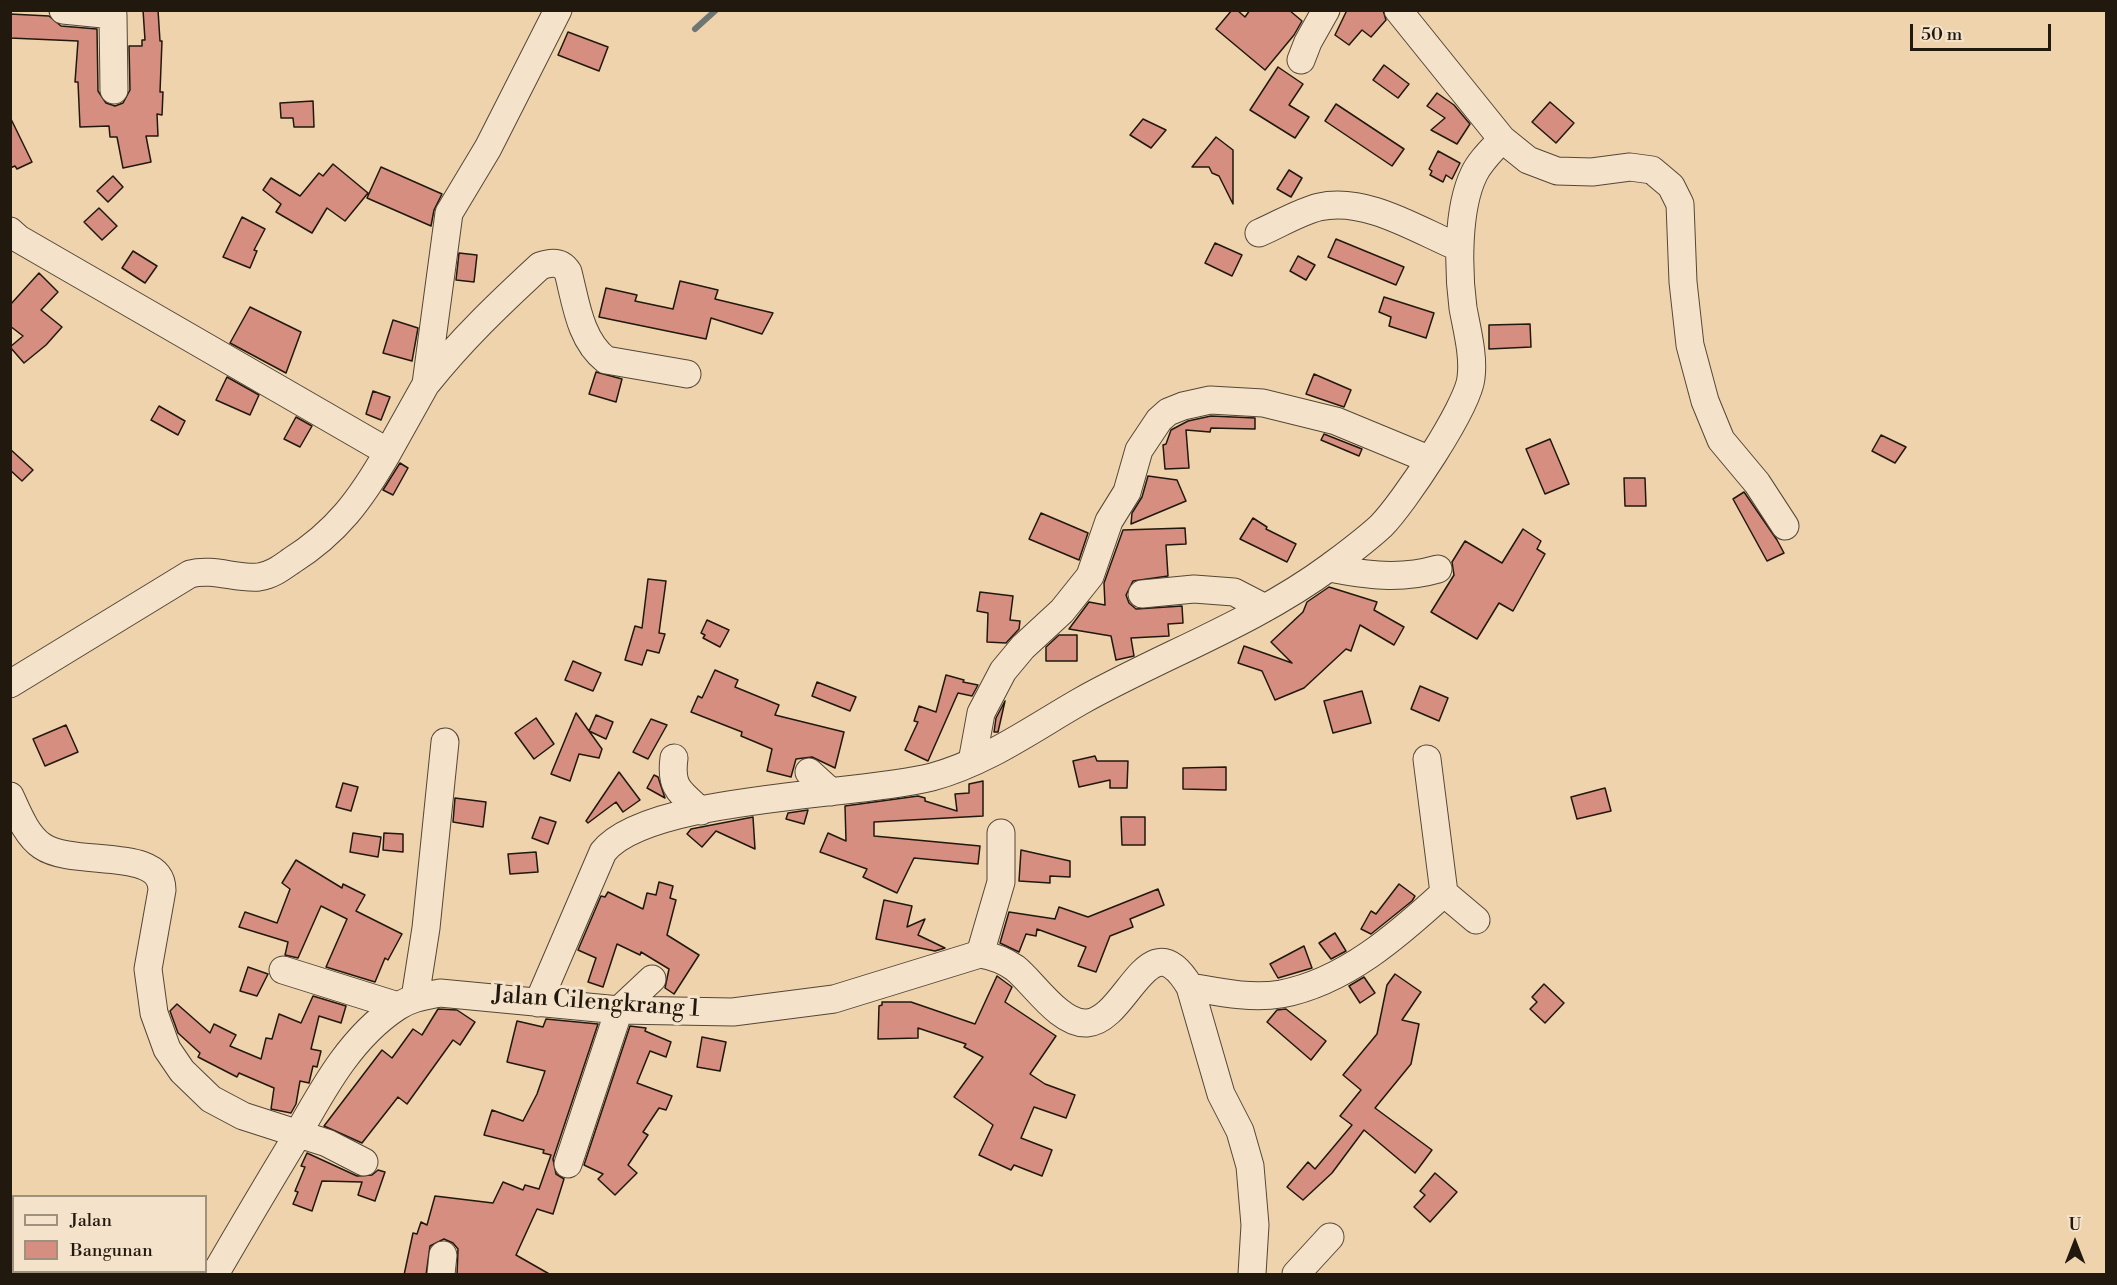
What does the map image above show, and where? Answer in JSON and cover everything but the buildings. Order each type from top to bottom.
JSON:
[{"type":"street","points":[[63,10],[113,15],[114,90]]},
{"type":"street","points":[[426,384],[449,213],[488,148],[558,10]]},
{"type":"street","points":[[1301,60],[1326,10]]},
{"type":"street","points":[[1398,10],[1502,140],[1528,160],[1557,171],[1641,168],[1652,170],[1671,186],[1680,204],[1683,282],[1690,345],[1705,400],[1720,440],[1757,483],[1785,526]]},
{"type":"street","points":[[538,1003],[603,852],[612,841],[655,823],[701,811],[755,800],[831,792],[933,777],[972,762],[1011,745],[1081,701],[1264,608],[1329,568],[1380,526],[1407,494],[1466,402],[1471,378],[1462,302],[1460,248],[1467,190],[1475,171],[1502,140]]},
{"type":"street","points":[[1259,233],[1319,207],[1344,206],[1370,210],[1460,248]]},
{"type":"street","points":[[10,231],[387,453]]},
{"type":"street","points":[[10,684],[190,574],[209,572],[260,577],[272,573],[309,550],[338,526],[367,489],[426,384],[451,352],[540,266],[548,263],[561,265],[568,272],[587,340],[606,360],[687,374]]},
{"type":"street","points":[[972,762],[981,713],[1003,671],[1023,647],[1062,611],[1090,576],[1109,521],[1127,492],[1140,450],[1159,420],[1168,412],[1210,400],[1263,403],[1336,421],[1428,459]]},
{"type":"street","points":[[1329,568],[1377,577],[1413,576],[1438,568]]},
{"type":"street","points":[[1142,594],[1194,589],[1234,592],[1264,608]]},
{"type":"street","points":[[215,1275],[318,1098],[345,1058],[379,1021],[406,1002],[426,928],[445,742]]},
{"type":"street","points":[[674,758],[672,777],[676,789],[701,811]]},
{"type":"street","points":[[1427,759],[1444,893],[1476,920]]},
{"type":"street","points":[[808,772],[831,792]]},
{"type":"street","points":[[10,796],[23,824],[42,846],[69,857],[146,865],[157,872],[162,880],[162,890],[148,969],[154,1013],[166,1049],[183,1071],[211,1099],[243,1116],[327,1143],[364,1162]]},
{"type":"street","points":[[1001,833],[1001,882],[980,954],[990,955],[1015,968],[1051,1005],[1073,1020],[1086,1023],[1101,1018],[1115,1007],[1140,971],[1150,965],[1170,963],[1180,971],[1190,987],[1221,1094],[1240,1131],[1250,1167],[1255,1225],[1252,1275]]},
{"type":"street","points":[[1190,987],[1233,995],[1280,994],[1309,986],[1348,968],[1398,935],[1444,893]]},
{"type":"street","name":"Jalan Cilengkrang 1","points":[[406,1002],[440,993],[619,1010],[733,1012],[834,999],[980,954]]},
{"type":"street","points":[[283,970],[406,1002]]},
{"type":"street","points":[[568,1164],[619,1010],[652,979]]},
{"type":"street","points":[[1296,1275],[1330,1237]]},
{"type":"waterway","points":[[695,29],[716,10]]}]
